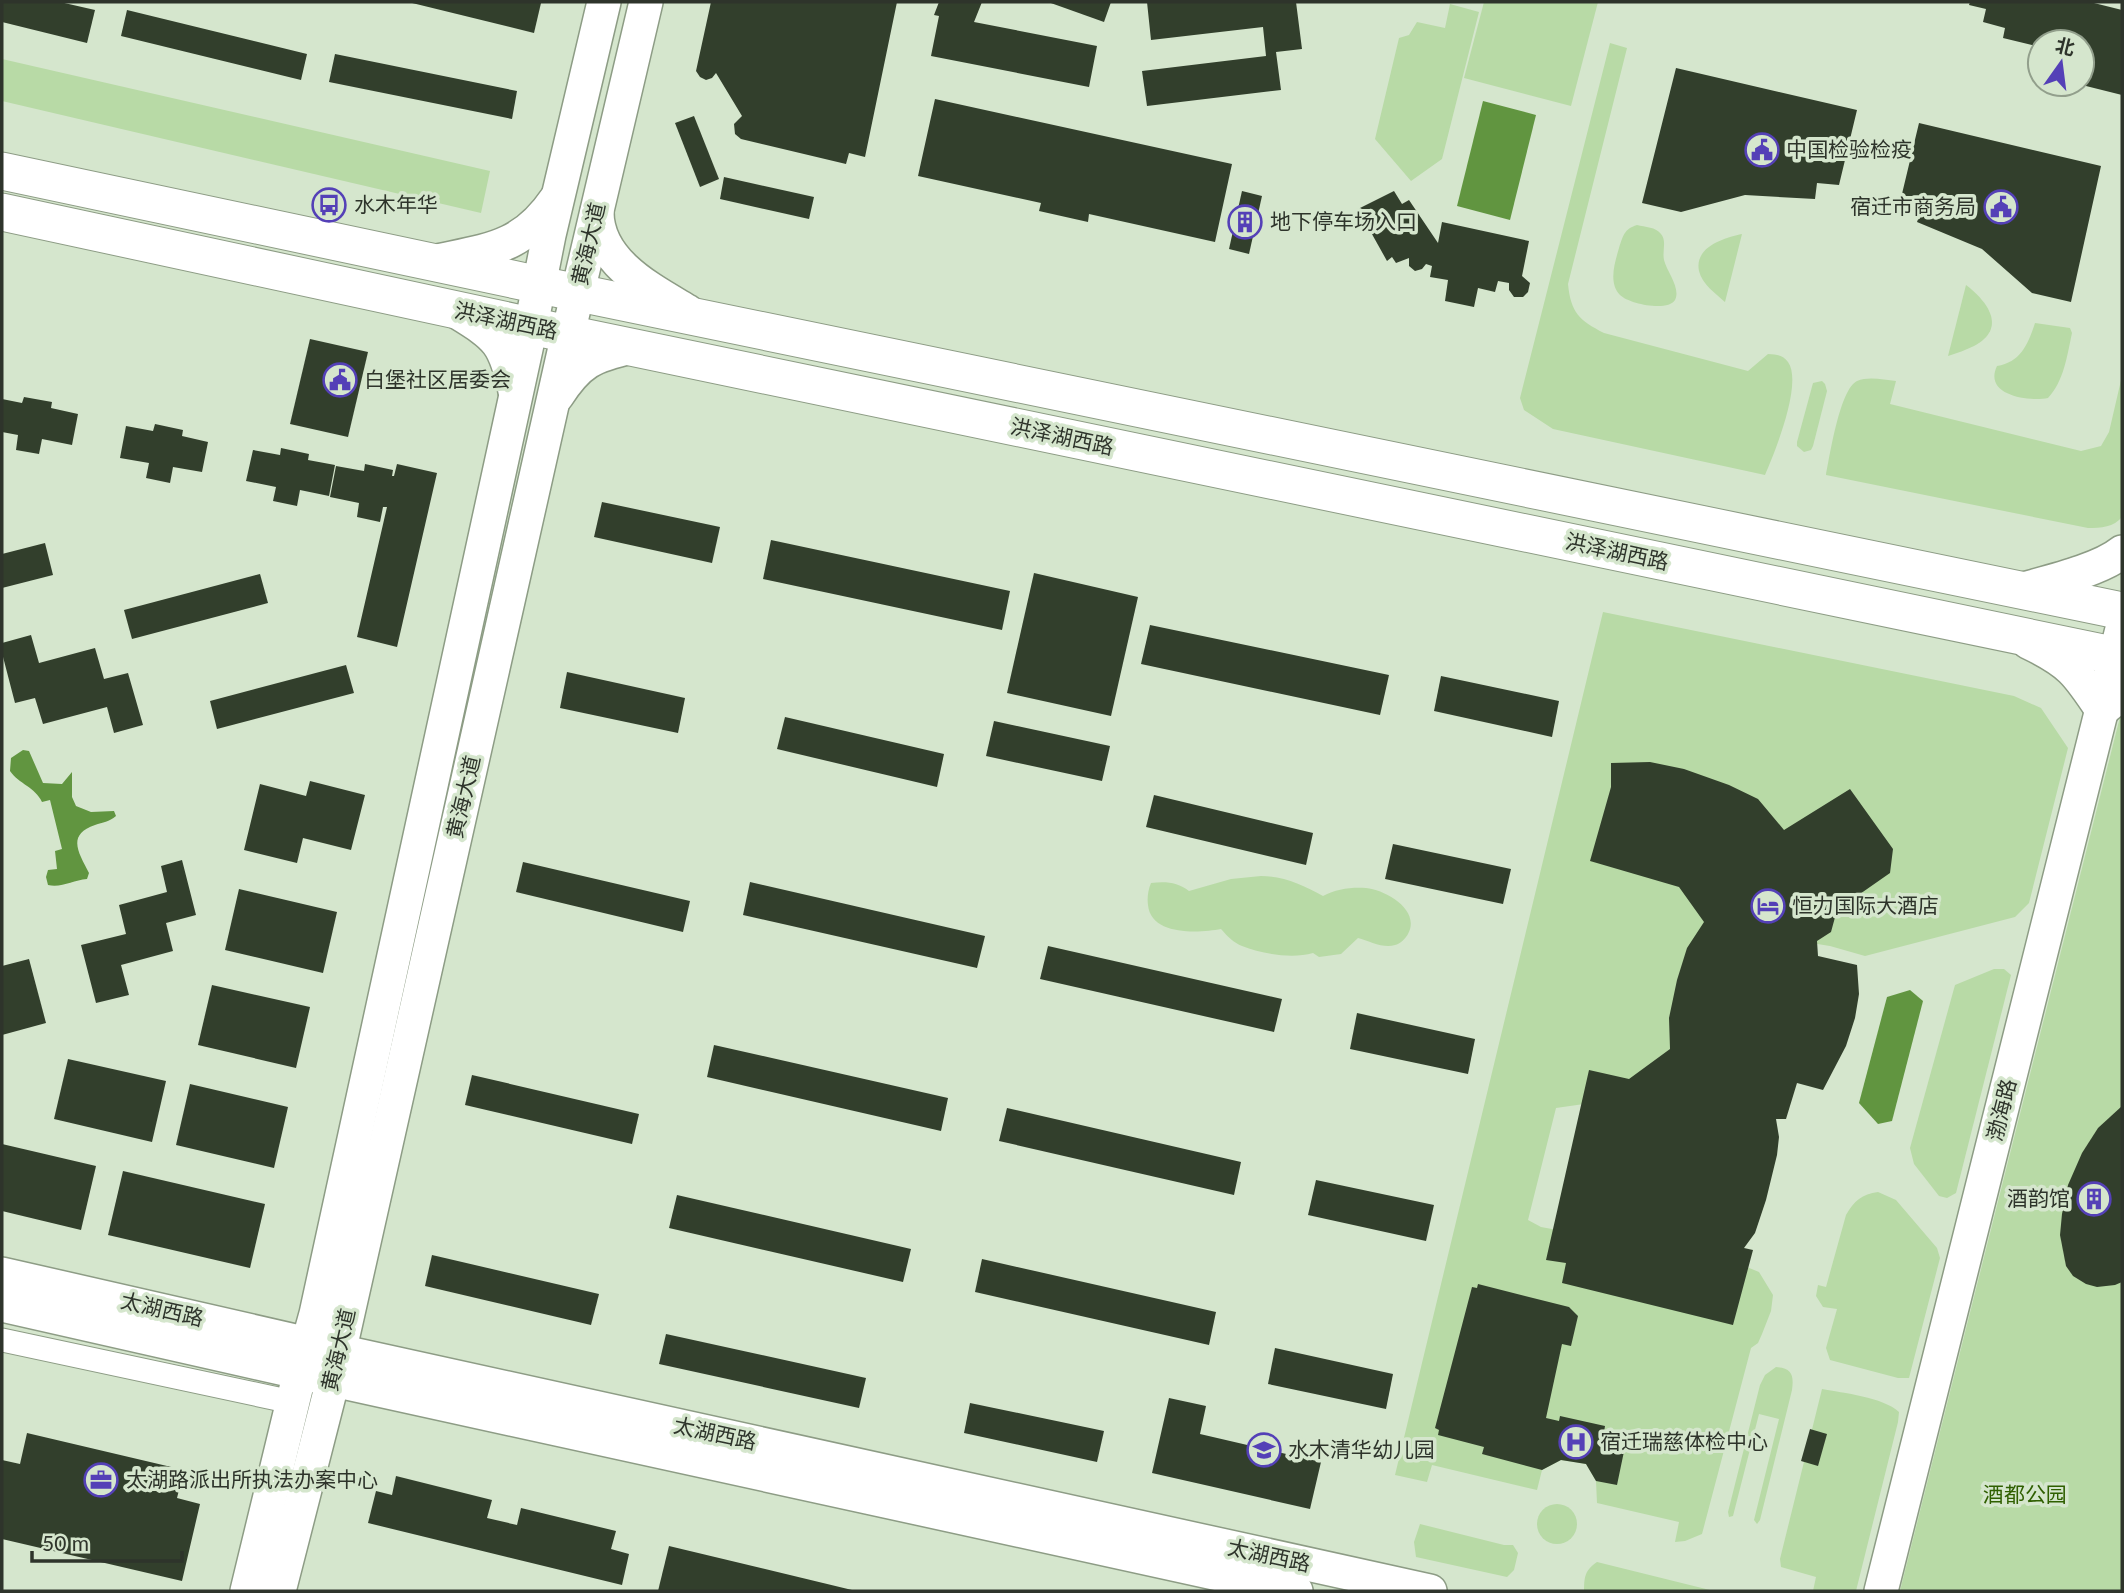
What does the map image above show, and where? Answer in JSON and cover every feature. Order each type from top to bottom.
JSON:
[{"type":"main road","name":"洪泽湖西路","points":[[2,171],[707,320],[2122,611]]},
{"type":"main road","name":"洪泽湖西路","points":[[2,212],[710,364],[2011,634],[2120,647]]},
{"type":"main road","points":[[376,293],[390,290],[398,284],[401,275],[400,268],[388,253]]},
{"type":"main road","points":[[707,320],[708,327],[701,343],[710,364]]},
{"type":"street","name":"黄海大道","points":[[279,1591],[314,1369],[319,1300],[559,194],[604,2]]},
{"type":"street","name":"黄海大道","points":[[247,1591],[314,1369],[552,404],[646,2]]},
{"type":"street","points":[[432,262],[491,250],[512,241],[543,218],[559,194]]},
{"type":"street","points":[[597,211],[597,227],[604,245],[624,268],[647,287],[707,320]]},
{"type":"street","points":[[452,309],[484,328],[495,338],[505,354],[516,397]]},
{"type":"street","points":[[552,404],[577,369],[596,357],[632,347]]},
{"type":"street","points":[[2020,590],[2064,578],[2122,552]]},
{"type":"street","points":[[2011,634],[2055,655],[2112,701]]},
{"type":"street","name":"渤海路","points":[[1881,1591],[2112,701],[2120,647]]},
{"type":"street","name":"太湖西路","points":[[2,1274],[314,1369],[1296,1591]]},
{"type":"street","name":"太湖西路","points":[[2,1305],[1430,1591]]},
{"type":"street","points":[[2,1340],[314,1369]]},
{"type":"green space","points":[[1484,2],[1598,2],[1571,106],[1464,78]]},
{"type":"green space","points":[[1450,4],[1479,12],[1442,159],[1411,181],[1375,139],[1399,38],[1409,35],[1417,22],[1445,28]]},
{"type":"green space","points":[[1610,43],[1627,48],[1568,284],[1571,302],[1582,319],[1604,333],[1748,371],[1768,354],[1786,359],[1792,372],[1790,401],[1781,435],[1765,475],[1553,429],[1524,410],[1520,398]]},
{"type":"green space","points":[[2,59],[490,171],[481,213],[2,101]]},
{"type":"green space","points":[[1637,225],[1656,230],[1663,237],[1664,260],[1676,290],[1675,300],[1671,304],[1640,304],[1625,298],[1616,290],[1614,272],[1619,248],[1627,231]]},
{"type":"green space","points":[[1742,234],[1725,302],[1703,280],[1699,263],[1701,256],[1712,245]]},
{"type":"green space","points":[[1966,285],[1987,307],[1992,323],[1990,331],[1974,346],[1948,356]]},
{"type":"green space","points":[[2035,323],[2070,328],[2072,333],[2061,376],[2053,391],[2048,398],[2030,399],[2002,390],[1996,384],[1994,376],[1997,366],[2012,361],[2022,351]]},
{"type":"green space","points":[[2122,376],[2122,517],[2111,525],[2088,528],[1826,475],[1841,409],[1851,387],[1857,381],[1896,381],[1890,404],[2081,451],[2101,446],[2109,432]]},
{"type":"green space","points":[[1822,381],[1827,391],[1813,446],[1811,450],[1804,452],[1797,446],[1797,442],[1813,383]]},
{"type":"green space","points":[[1603,612],[2014,696],[2041,708],[2068,748],[2029,903],[2015,917],[1865,956],[1830,946],[1754,934],[1654,1094],[1556,1108],[1528,1220],[1541,1227],[1737,1263],[1759,1272],[1773,1295],[1771,1311],[1762,1334],[1758,1343],[1751,1348],[1702,1534],[1675,1542],[1679,1522],[1597,1503],[1596,1481],[1586,1464],[1561,1460],[1542,1470],[1537,1490],[1432,1465],[1427,1482],[1395,1475]]},
{"type":"green space","name":"酒都公园","points":[[2122,709],[2122,1591],[1900,1591]]},
{"type":"green space","points":[[1261,876],[1293,882],[1323,896],[1338,890],[1355,888],[1383,893],[1406,909],[1411,925],[1408,934],[1401,942],[1391,946],[1358,938],[1341,954],[1319,957],[1313,953],[1277,955],[1239,945],[1221,929],[1177,930],[1158,922],[1151,915],[1148,894],[1151,883],[1171,883],[1189,891],[1231,879]]},
{"type":"green space","points":[[1994,969],[2004,969],[2011,975],[1956,1193],[1947,1198],[1939,1196],[1914,1164],[1910,1148],[1955,985]]},
{"type":"green space","points":[[1878,1192],[1896,1200],[1937,1248],[1940,1258],[1909,1378],[1898,1378],[1830,1360],[1826,1348],[1837,1309],[1823,1307],[1816,1296],[1818,1285],[1826,1287],[1846,1215],[1859,1199]]},
{"type":"green space","points":[[1776,1367],[1791,1373],[1792,1390],[1757,1524],[1754,1520],[1779,1419],[1759,1414],[1733,1516],[1729,1517],[1728,1512],[1760,1385],[1765,1375]]},
{"type":"green space","points":[[1822,1389],[1873,1399],[1899,1412],[1856,1591],[1813,1591],[1816,1577],[1781,1567],[1780,1559]]},
{"type":"green space","points":[[1557,1504],[1571,1510],[1577,1524],[1571,1538],[1557,1544],[1543,1538],[1537,1524],[1543,1510]]},
{"type":"green space","points":[[1420,1524],[1513,1545],[1518,1553],[1514,1570],[1507,1577],[1416,1557],[1414,1542]]},
{"type":"green space","points":[[1597,1562],[1714,1591],[1584,1591],[1586,1574]]},
{"type":"shaded area","points":[[1483,101],[1536,115],[1510,220],[1457,206]]},
{"type":"shaded area","points":[[23,750],[29,751],[43,783],[62,784],[72,772],[72,797],[76,806],[91,812],[114,811],[116,816],[86,829],[78,839],[79,852],[89,873],[87,879],[48,885],[48,870],[57,869],[55,851],[62,849],[50,800],[42,802],[10,771],[11,758]]},
{"type":"shaded area","points":[[1910,990],[1923,1001],[1892,1121],[1878,1124],[1859,1103],[1887,997]]},
{"type":"building","points":[[2,2],[60,2],[95,10],[87,43],[2,22]]},
{"type":"building","points":[[408,2],[536,2],[541,3],[534,33]]},
{"type":"building","points":[[711,2],[897,2],[865,157],[849,153],[846,164],[741,139],[735,134],[734,124],[742,116],[716,73],[706,80],[696,71]]},
{"type":"building","points":[[939,2],[982,2],[974,22],[1097,46],[1089,87],[931,56],[939,16],[934,15]]},
{"type":"building","points":[[1048,2],[1111,2],[1104,22]]},
{"type":"building","points":[[1147,2],[1296,2],[1302,49],[1276,52],[1281,90],[1147,106],[1142,71],[1266,56],[1263,27],[1151,40]]},
{"type":"building","points":[[1970,2],[2090,2],[2122,10],[2122,95],[2096,88],[2096,28],[2026,28],[2026,44],[2003,38],[2005,28],[1983,22],[1986,9],[1969,5]]},
{"type":"building","points":[[127,10],[307,54],[301,80],[121,36]]},
{"type":"building","points":[[335,54],[517,91],[512,119],[329,82]]},
{"type":"building","points":[[1676,68],[1857,110],[1839,185],[1817,183],[1815,199],[1745,195],[1681,212],[1642,203]]},
{"type":"building","points":[[935,99],[1232,164],[1215,242],[1089,214],[1088,222],[1039,211],[1041,203],[918,176]]},
{"type":"building","points":[[694,116],[719,179],[700,187],[675,123]]},
{"type":"building","points":[[1919,123],[2101,166],[2071,302],[2032,293],[1982,249],[1917,222],[1923,206],[1901,198]]},
{"type":"building","points":[[724,177],[814,197],[809,219],[720,199]]},
{"type":"building","name":"地下停车场入口","points":[[1242,191],[1262,196],[1249,254],[1229,249]]},
{"type":"building","points":[[1394,191],[1402,204],[1409,200],[1438,243],[1442,222],[1529,241],[1522,276],[1530,283],[1528,292],[1523,297],[1514,297],[1509,290],[1509,283],[1498,281],[1495,292],[1478,288],[1474,307],[1445,301],[1448,280],[1430,277],[1432,266],[1426,264],[1415,271],[1409,266],[1409,258],[1396,263],[1392,257],[1387,261],[1368,227],[1377,223],[1375,218],[1366,222],[1358,209]]},
{"type":"building","points":[[310,339],[368,352],[348,437],[290,424]]},
{"type":"building","points":[[24,397],[52,402],[51,408],[78,414],[72,445],[42,439],[39,454],[16,450],[18,435],[2,432],[2,399],[22,403]]},
{"type":"building","points":[[155,424],[183,430],[182,436],[208,442],[202,472],[173,467],[170,483],[146,478],[149,463],[120,458],[126,426],[153,431]]},
{"type":"building","points":[[281,448],[309,454],[308,460],[335,465],[329,496],[300,490],[297,506],[273,501],[276,487],[246,481],[253,450],[280,455]]},
{"type":"building","points":[[365,464],[393,470],[392,476],[397,464],[437,473],[397,647],[357,637],[387,507],[383,507],[380,522],[357,517],[359,503],[330,497],[336,466],[364,471]]},
{"type":"building","points":[[602,502],[720,527],[712,563],[594,537]]},
{"type":"building","points":[[771,540],[1010,591],[1002,630],[763,579]]},
{"type":"building","points":[[45,543],[53,575],[2,588],[2,554]]},
{"type":"building","points":[[1034,573],[1138,597],[1111,716],[1007,693]]},
{"type":"building","points":[[260,574],[268,603],[132,639],[124,610]]},
{"type":"building","points":[[1150,625],[1389,675],[1380,715],[1141,664]]},
{"type":"building","points":[[31,635],[39,663],[95,648],[104,679],[128,673],[143,725],[114,733],[107,707],[43,724],[35,698],[15,703],[2,653],[2,643]]},
{"type":"building","points":[[346,665],[354,693],[217,729],[210,701]]},
{"type":"building","points":[[567,672],[685,698],[678,733],[560,708]]},
{"type":"building","points":[[1441,676],[1559,701],[1552,737],[1434,711]]},
{"type":"building","points":[[785,717],[944,754],[937,787],[777,749]]},
{"type":"building","points":[[994,721],[1110,746],[1102,781],[986,756]]},
{"type":"building","points":[[1650,762],[1684,769],[1758,799],[1784,830],[1850,789],[1893,849],[1890,873],[1837,910],[1831,932],[1817,941],[1818,956],[1857,965],[1859,994],[1855,1018],[1846,1046],[1823,1090],[1797,1083],[1786,1119],[1776,1119],[1779,1137],[1777,1155],[1755,1233],[1744,1248],[1753,1250],[1733,1325],[1562,1283],[1566,1263],[1546,1260],[1589,1070],[1629,1079],[1670,1049],[1669,1018],[1677,980],[1687,948],[1704,922],[1679,887],[1590,861],[1611,787],[1611,763]]},
{"type":"building","points":[[310,781],[365,795],[351,850],[303,838],[297,863],[244,850],[260,784],[306,796]]},
{"type":"building","points":[[1154,795],[1313,833],[1306,865],[1146,827]]},
{"type":"building","points":[[1393,844],[1511,869],[1503,904],[1385,879]]},
{"type":"building","points":[[182,860],[196,915],[166,923],[173,951],[121,965],[129,995],[96,1003],[81,945],[126,934],[119,905],[167,892],[161,866]]},
{"type":"building","points":[[523,862],[690,901],[683,932],[516,892]]},
{"type":"building","points":[[750,882],[985,936],[977,968],[743,915]]},
{"type":"building","points":[[239,889],[337,912],[323,973],[225,950]]},
{"type":"building","points":[[1048,946],[1282,999],[1274,1032],[1040,979]]},
{"type":"building","points":[[29,959],[46,1023],[2,1035],[2,966]]},
{"type":"building","points":[[212,985],[310,1007],[296,1068],[198,1045]]},
{"type":"building","points":[[1357,1013],[1475,1039],[1468,1074],[1350,1049]]},
{"type":"building","points":[[714,1045],[948,1098],[941,1131],[707,1077]]},
{"type":"building","points":[[68,1059],[166,1081],[152,1142],[54,1119]]},
{"type":"building","points":[[472,1075],[639,1114],[632,1144],[465,1105]]},
{"type":"building","points":[[190,1084],[288,1107],[274,1168],[176,1145]]},
{"type":"building","name":"酒韵馆","points":[[2122,1106],[2122,1282],[2097,1287],[2073,1276],[2066,1266],[2060,1235],[2062,1214],[2068,1185],[2082,1153],[2098,1128]]},
{"type":"building","points":[[1007,1108],[1241,1162],[1234,1195],[999,1141]]},
{"type":"building","points":[[2,1144],[96,1166],[81,1230],[2,1211]]},
{"type":"building","points":[[123,1171],[265,1204],[250,1268],[108,1235]]},
{"type":"building","points":[[1316,1180],[1434,1205],[1426,1241],[1308,1215]]},
{"type":"building","points":[[677,1195],[911,1249],[903,1282],[669,1228]]},
{"type":"building","points":[[432,1255],[599,1294],[591,1325],[425,1286]]},
{"type":"building","points":[[982,1259],[1216,1312],[1209,1345],[975,1292]]},
{"type":"building","points":[[1478,1284],[1569,1307],[1578,1316],[1571,1346],[1562,1344],[1546,1418],[1559,1421],[1560,1416],[1605,1426],[1604,1432],[1627,1437],[1617,1485],[1596,1481],[1586,1464],[1561,1460],[1542,1470],[1482,1454],[1484,1447],[1438,1435],[1439,1430],[1435,1428],[1472,1287],[1477,1288]]},
{"type":"building","points":[[666,1334],[866,1378],[859,1408],[659,1364]]},
{"type":"building","points":[[1275,1348],[1393,1374],[1386,1409],[1268,1384]]},
{"type":"building","points":[[1169,1398],[1206,1406],[1200,1434],[1321,1462],[1310,1509],[1152,1473]]},
{"type":"building","points":[[970,1403],[1104,1431],[1097,1462],[964,1433]]},
{"type":"building","points":[[1810,1429],[1827,1434],[1818,1466],[1801,1461]]},
{"type":"building","points":[[27,1433],[184,1470],[177,1498],[200,1504],[182,1581],[2,1539],[2,1460],[20,1464]]},
{"type":"building","points":[[396,1476],[492,1500],[487,1518],[517,1525],[521,1508],[616,1531],[611,1549],[629,1554],[622,1585],[368,1523],[376,1491],[392,1495]]},
{"type":"building","points":[[669,1546],[852,1590],[852,1591],[658,1591]]},
{"type":"place","name":"中国检验检疫","points":[[1762,150]]},
{"type":"place","name":"水木年华","points":[[329,205]]},
{"type":"place","name":"宿迁市商务局","points":[[2001,207]]},
{"type":"place","name":"地下停车场入口","points":[[1245,222]]},
{"type":"place","name":"白堡社区居委会","points":[[340,380]]},
{"type":"place","name":"恒力国际大酒店","points":[[1768,906]]},
{"type":"place","name":"酒韵馆","points":[[2094,1199]]},
{"type":"place","name":"宿迁瑞慈体检中心","points":[[1576,1442]]},
{"type":"place","name":"水木清华幼儿园","points":[[1264,1450]]},
{"type":"place","name":"太湖路派出所执法办案中心","points":[[101,1480]]}]
